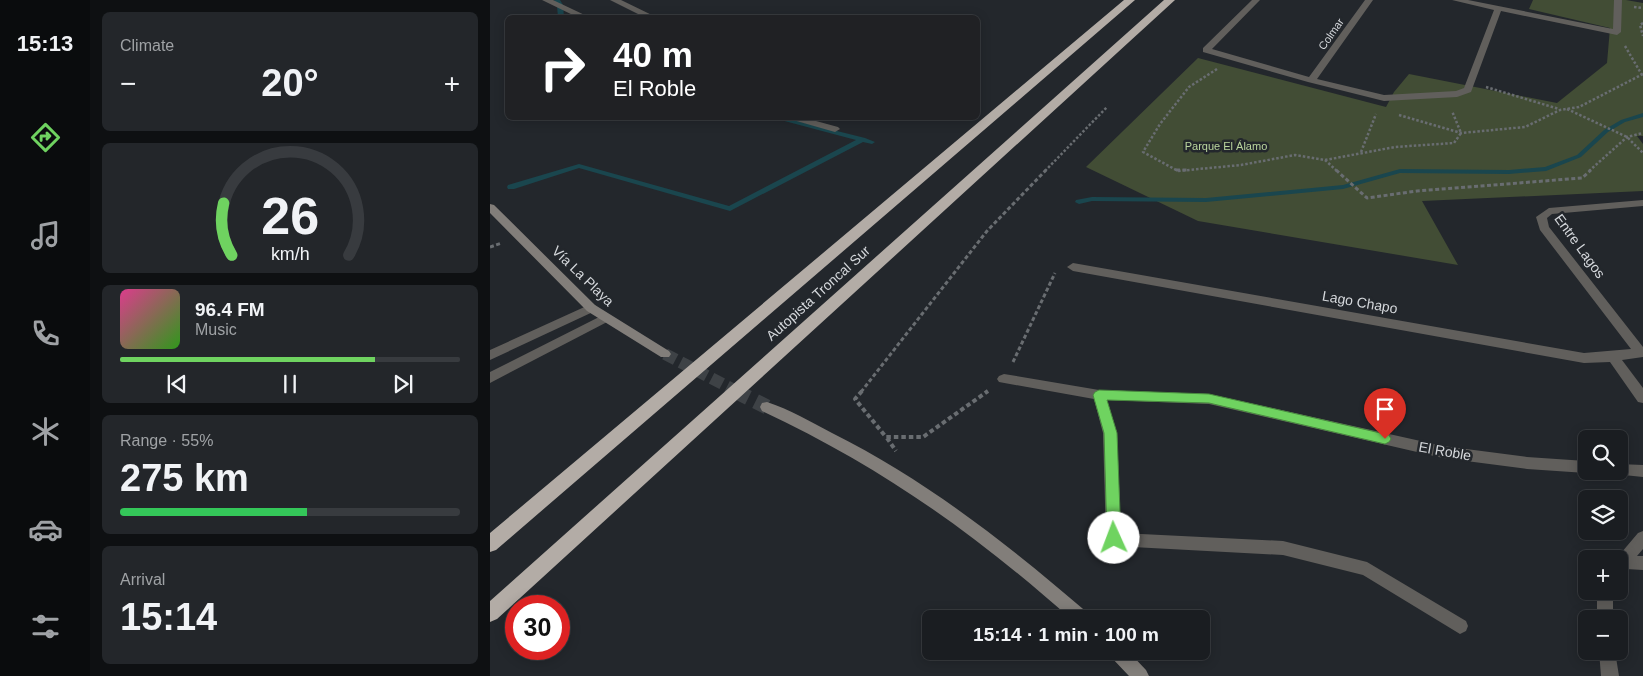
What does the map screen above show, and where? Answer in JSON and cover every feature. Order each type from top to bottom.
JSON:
[{"type":"highway","name":"Autopista Troncal Sur","points":[[490,544],[1130,0]]},
{"type":"highway","name":"Autopista Troncal Sur","points":[[490,613],[1170,0]]},
{"type":"highway","points":[[1144,24],[1176,0]]},
{"type":"main road","name":"Vía La Playa","points":[[490,207],[591,308],[665,354]]},
{"type":"main road","points":[[767,407],[835,440],[893,474],[1022,566],[1073,610]]},
{"type":"main road","points":[[1125,660],[1140,676]]},
{"type":"street","points":[[546,0],[580,15]]},
{"type":"street","points":[[614,0],[647,15]]},
{"type":"street","points":[[1256,0],[1206,50],[1384,98],[1457,94],[1468,90],[1498,9]]},
{"type":"street","name":"Colmar","points":[[1312,80],[1369,0]]},
{"type":"street","points":[[1456,0],[1617,32],[1618,0]]},
{"type":"street","points":[[804,120],[835,128]]},
{"type":"street","name":"Entre Lagos","points":[[1642,352],[1544,228],[1541,217],[1548,210],[1643,203]]},
{"type":"street","name":"Lago Chapo","points":[[1073,267],[1584,358],[1612,357],[1642,352]]},
{"type":"street","points":[[490,355],[591,308]]},
{"type":"street","points":[[490,378],[605,318]]},
{"type":"street","points":[[1612,357],[1643,398]]},
{"type":"street","name":"El Roble","points":[[1004,379],[1099,395],[1209,398],[1443,452],[1527,463],[1578,466]]},
{"type":"street","points":[[1099,395],[1110,433],[1114,538],[1283,548],[1367,569],[1460,626]]},
{"type":"street","points":[[1628,470],[1643,471]]},
{"type":"street","points":[[1628,555],[1643,538]]},
{"type":"street","points":[[1628,564],[1643,563]]},
{"type":"street","points":[[1608,660],[1610,676]]},
{"type":"path","points":[[1643,23],[1640,25],[1643,36]]},
{"type":"path","points":[[1617,32],[1643,75]]},
{"type":"path","points":[[1214,73],[1188,87],[1160,124],[1143,152],[1178,171],[1241,165],[1295,154],[1325,160],[1395,147],[1454,143],[1461,133]]},
{"type":"path","points":[[1470,82],[1560,110]]},
{"type":"path","points":[[1361,152],[1384,98]]},
{"type":"path","points":[[1073,267],[1058,268],[1004,379],[922,437],[886,438],[855,399],[987,231],[1107,107]]},
{"type":"path","points":[[1566,108],[1627,137],[1643,153]]},
{"type":"path","points":[[1325,160],[1367,198],[1417,191],[1582,178],[1627,137],[1643,133]]},
{"type":"green space","name":"Parque El Álamo","points":[[1533,0],[1626,0],[1643,3],[1643,136],[1637,136],[1643,144],[1643,191],[1422,201],[1458,265],[1198,221],[1086,167],[1198,58],[1386,107],[1394,92],[1409,74],[1557,103],[1607,63],[1610,28],[1529,9]]},
{"type":"waterway","points":[[557,0],[560,5],[561,15]]},
{"type":"waterway","points":[[1079,202],[1092,199],[1206,200],[1343,187],[1400,171],[1509,172],[1546,169],[1579,156],[1606,131],[1623,121],[1643,115]]},
{"type":"waterway","points":[[787,120],[862,139]]},
{"type":"waterway","points":[[511,187],[579,166],[730,209],[862,139]]},
{"type":"waterway","points":[[862,139],[872,142]]},
{"type":"tunnel","points":[[665,354],[738,392]]},
{"type":"tunnel","points":[[735,391],[767,407]]},
{"type":"route","points":[[1114,538],[1110,433],[1099,395],[1209,398],[1385,439]]}]
